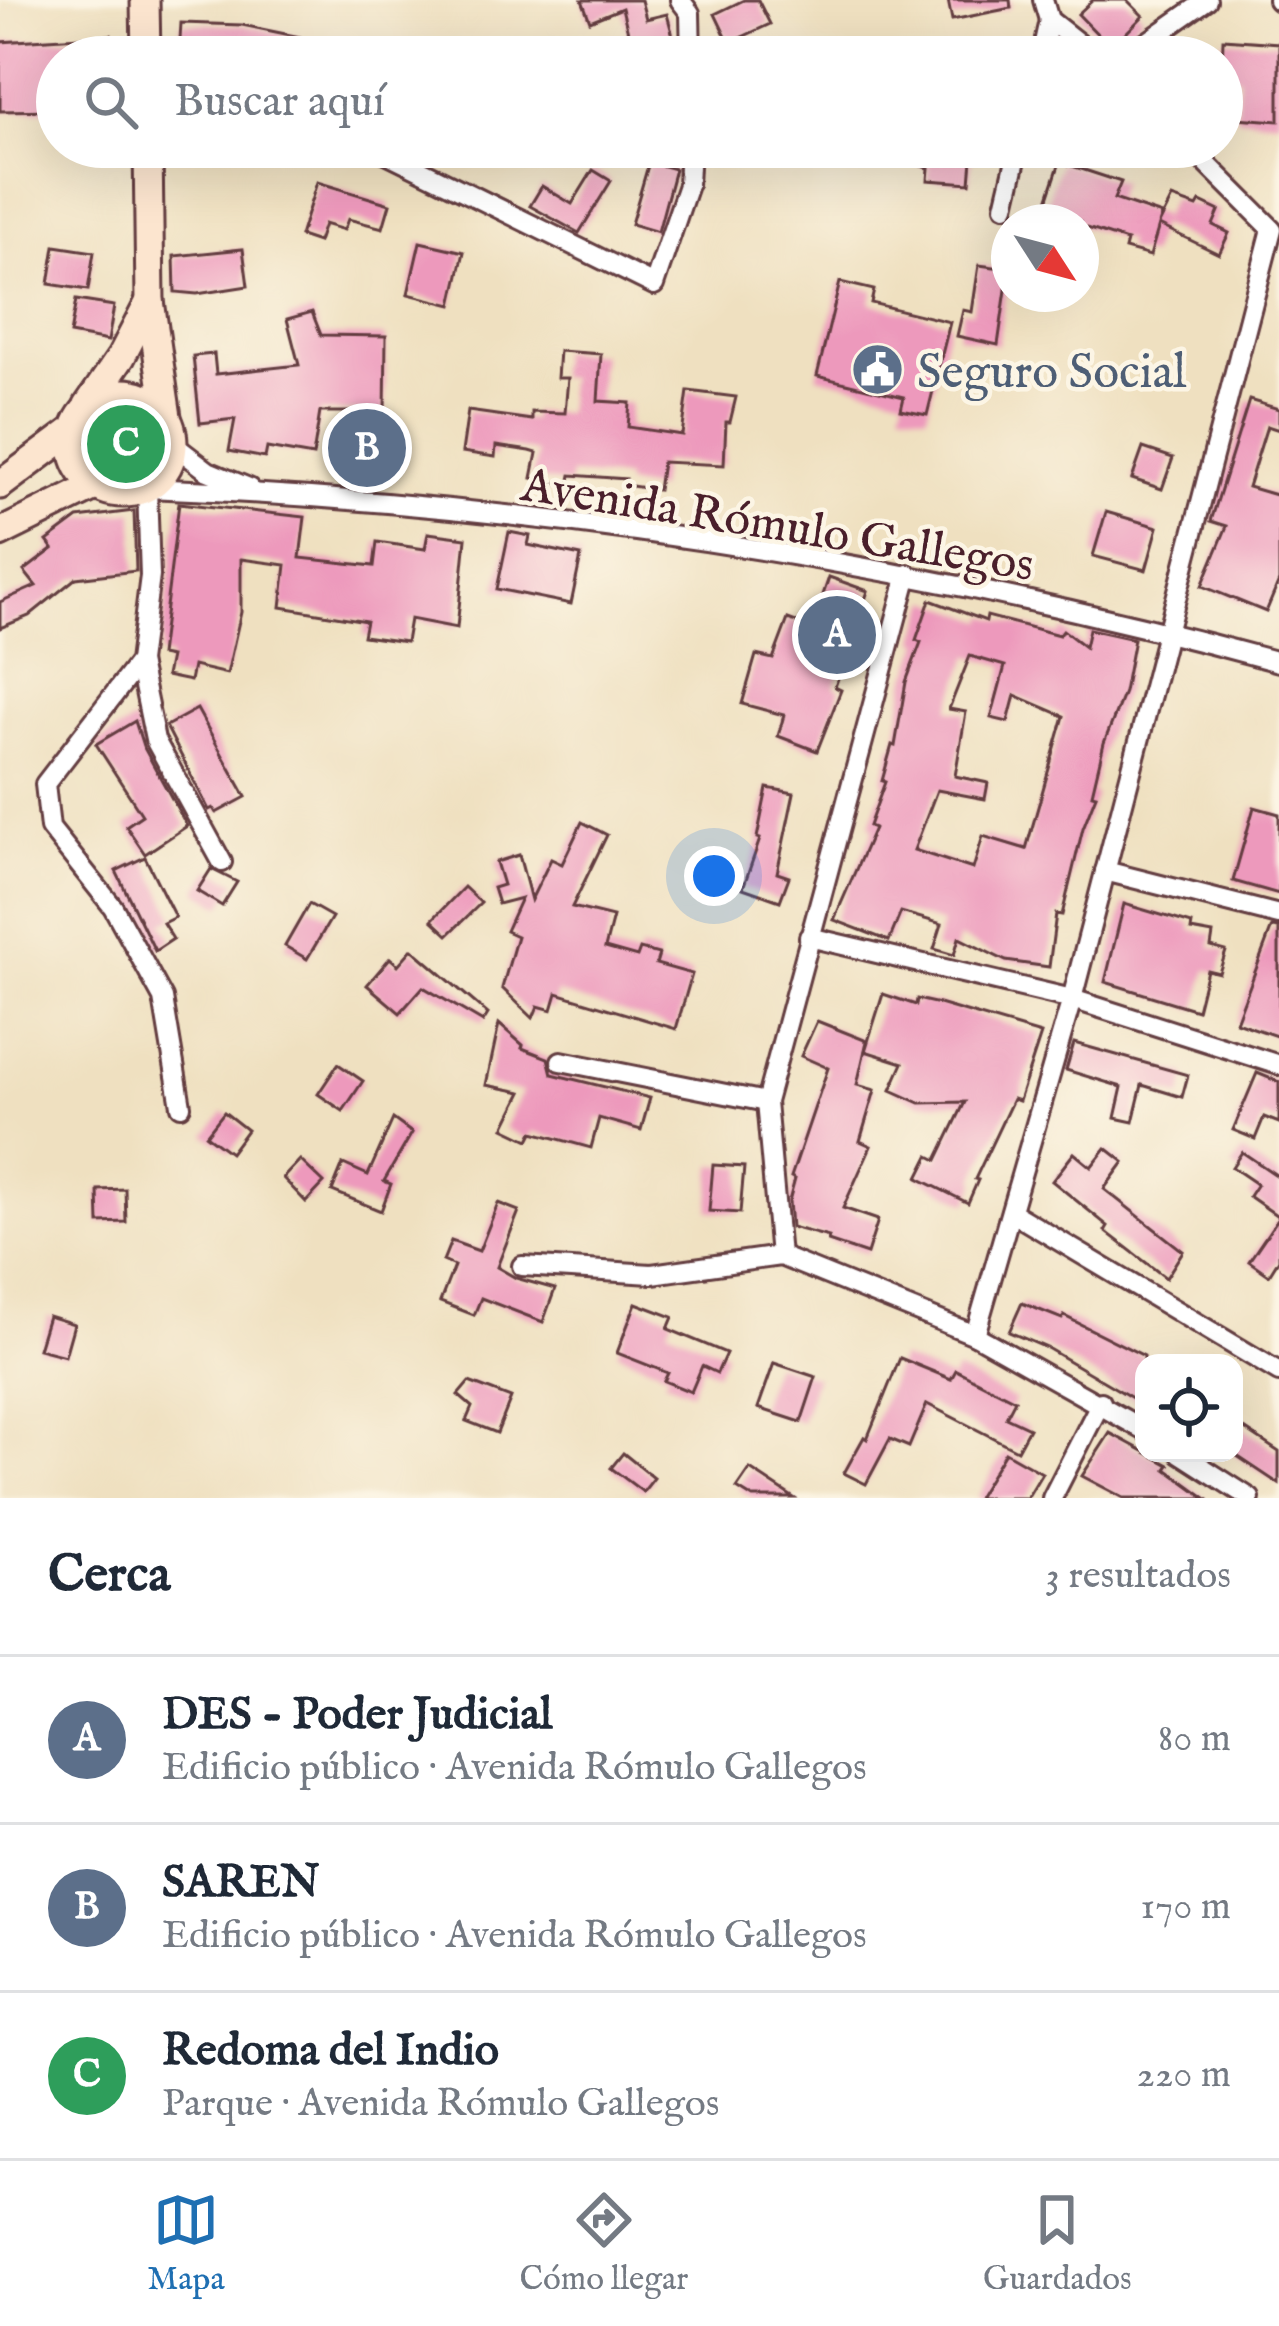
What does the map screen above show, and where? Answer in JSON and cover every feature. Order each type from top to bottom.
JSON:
[{"type":"main road","points":[[145,0],[146,36]]},
{"type":"main road","points":[[148,168],[151,301],[174,445],[166,470],[146,488],[120,494],[95,486],[80,470],[73,451],[79,421],[151,301]]},
{"type":"main road","points":[[0,485],[110,394],[126,392],[156,404],[166,417]]},
{"type":"main road","points":[[0,533],[95,486]]},
{"type":"street","points":[[680,0],[690,13],[691,36]]},
{"type":"street","points":[[1043,0],[1049,20],[1046,36]]},
{"type":"street","points":[[1156,36],[1207,0]]},
{"type":"street","points":[[1049,20],[1069,36]]},
{"type":"street","points":[[417,168],[654,285],[688,185],[689,168]]},
{"type":"street","points":[[1005,204],[1014,168]]},
{"type":"street","points":[[975,1335],[1072,999],[1273,255],[1272,229],[1211,168]]},
{"type":"street","name":"Avenida Rómulo Gallegos","points":[[174,445],[208,471],[259,493]]},
{"type":"street","points":[[146,488],[149,576],[140,662],[155,740],[222,862]]},
{"type":"street","name":"Avenida Rómulo Gallegos","points":[[146,488],[259,493],[609,528],[908,574],[1170,632],[1279,662]]},
{"type":"street","points":[[780,1256],[766,1102],[908,574]]},
{"type":"street","points":[[140,662],[45,784],[50,828],[113,907],[163,998],[181,1106]]},
{"type":"street","points":[[1105,872],[1279,915]]},
{"type":"street","points":[[809,937],[1072,999],[1279,1065]]},
{"type":"street","points":[[561,1061],[766,1102]]},
{"type":"street","points":[[1011,1212],[1279,1372]]},
{"type":"street","points":[[522,1266],[652,1274],[780,1256],[975,1335],[1135,1424]]},
{"type":"street","points":[[1052,1498],[1101,1402]]},
{"type":"street","points":[[1194,1462],[1250,1498]]},
{"type":"green space","points":[[126,406],[153,417],[164,444],[153,471],[126,482],[99,471],[88,444],[99,417]]},
{"type":"building","points":[[582,0],[641,0],[646,19],[667,14],[673,36],[629,36],[622,8],[590,21]]},
{"type":"building","points":[[744,0],[758,0],[770,24],[744,36],[726,36],[715,14]]},
{"type":"building","points":[[948,0],[1010,0],[1011,8],[952,20]]},
{"type":"building","points":[[1093,0],[1127,0],[1143,16],[1123,36],[1099,36],[1078,14]]},
{"type":"building","points":[[181,23],[242,25],[295,36],[180,36]]},
{"type":"building","points":[[36,40],[36,110],[0,111],[0,42]]},
{"type":"building","points":[[1243,40],[1279,43],[1279,121],[1243,118]]},
{"type":"building","points":[[647,168],[675,169],[658,232],[631,224]]},
{"type":"building","points":[[929,168],[971,168],[970,183],[928,180]]},
{"type":"building","points":[[1058,168],[1078,168],[1121,182],[1114,199],[1162,215],[1159,224],[1172,198],[1197,207],[1200,202],[1219,211],[1213,225],[1229,233],[1219,254],[1159,225],[1150,256],[1125,249],[1127,241],[1099,232],[1099,204],[1046,204]]},
{"type":"building","points":[[593,170],[611,181],[579,233],[530,206],[542,186],[572,204]]},
{"type":"building","points":[[317,182],[390,204],[383,228],[348,219],[344,230],[324,224],[318,242],[300,236]]},
{"type":"building","points":[[420,242],[464,252],[452,305],[408,294]]},
{"type":"building","points":[[55,246],[94,252],[88,290],[49,284]]},
{"type":"building","points":[[243,249],[248,286],[197,294],[175,292],[174,256]]},
{"type":"building","points":[[979,265],[991,267],[991,312],[1003,312],[998,345],[957,336],[963,310],[972,312]]},
{"type":"building","points":[[840,282],[874,290],[871,303],[950,322],[927,415],[901,410],[904,397],[817,376]]},
{"type":"building","points":[[76,300],[114,306],[108,341],[70,334]]},
{"type":"building","points":[[312,312],[321,335],[386,336],[385,413],[377,471],[355,469],[360,412],[320,412],[313,456],[267,448],[265,458],[229,451],[235,419],[200,423],[193,356],[214,354],[216,374],[299,365],[287,319]]},
{"type":"building","points":[[559,351],[601,354],[598,401],[630,403],[628,427],[682,435],[688,391],[736,397],[730,422],[726,422],[724,465],[662,462],[658,490],[625,485],[626,479],[571,475],[569,485],[532,478],[537,453],[530,451],[496,446],[495,457],[462,452],[468,411],[532,420],[532,412],[565,413],[568,378],[557,378]]},
{"type":"building","points":[[1249,400],[1279,409],[1279,430],[1267,426],[1248,487],[1279,496],[1279,581],[1266,612],[1202,586],[1227,526],[1211,521]]},
{"type":"building","points":[[1143,448],[1173,458],[1162,489],[1132,479]]},
{"type":"building","points":[[179,503],[305,517],[300,558],[374,566],[377,542],[425,549],[428,533],[466,538],[457,628],[410,619],[406,642],[363,636],[366,621],[281,607],[286,565],[241,559],[241,612],[227,674],[193,666],[190,681],[166,676],[170,657],[160,655]]},
{"type":"building","points":[[134,511],[136,571],[76,578],[29,616],[0,628],[0,602],[36,586],[24,571],[53,549],[47,541],[78,518]]},
{"type":"building","points":[[1106,512],[1158,527],[1146,570],[1093,556]]},
{"type":"building","points":[[509,532],[530,536],[528,545],[581,556],[571,604],[497,589]]},
{"type":"building","points":[[829,577],[868,591],[835,687],[841,690],[817,751],[778,736],[784,715],[742,704],[756,655],[773,659],[788,619],[812,628]]},
{"type":"building","points":[[930,600],[986,621],[987,616],[1059,635],[1063,630],[1085,647],[1089,629],[1134,639],[1124,692],[1104,743],[1092,794],[1096,795],[1062,915],[1056,914],[1049,967],[1006,961],[959,938],[954,955],[934,949],[942,924],[901,912],[889,941],[834,920],[874,828],[869,826],[921,642],[916,640]],"holes":[[[970,656],[1005,666],[991,718],[1008,722],[1015,695],[1064,716],[1026,849],[983,836],[973,869],[914,850],[937,790],[985,799],[988,783],[955,776],[966,712],[949,709]]]},
{"type":"building","points":[[197,709],[246,797],[216,813],[209,810],[166,726]]},
{"type":"building","points":[[135,721],[143,746],[187,826],[145,854],[126,826],[142,815],[96,744]]},
{"type":"building","points":[[767,788],[794,793],[777,873],[789,877],[780,901],[743,888],[760,839]]},
{"type":"building","points":[[1254,807],[1279,814],[1279,894],[1233,881]]},
{"type":"building","points":[[582,822],[607,835],[572,907],[613,917],[605,948],[637,957],[640,949],[659,954],[656,964],[692,974],[676,1029],[557,993],[552,1010],[538,1006],[533,1018],[502,988],[517,936],[506,931],[521,898],[498,904],[493,888],[503,885],[496,862],[519,855],[531,900],[551,859],[562,864]]},
{"type":"building","points":[[145,857],[175,917],[163,923],[173,939],[155,951],[116,871]]},
{"type":"building","points":[[211,869],[237,882],[222,906],[197,891]]},
{"type":"building","points":[[464,887],[481,903],[448,935],[432,920]]},
{"type":"building","points":[[309,904],[332,917],[307,959],[285,946]]},
{"type":"building","points":[[1124,904],[1192,924],[1191,930],[1213,934],[1211,947],[1226,951],[1219,973],[1207,970],[1197,1010],[1105,982]]},
{"type":"building","points":[[1272,927],[1279,928],[1279,1037],[1236,1022]]},
{"type":"building","points":[[412,949],[488,1014],[483,1022],[423,987],[400,1013],[367,985],[390,958],[398,965]]},
{"type":"building","points":[[883,994],[916,1005],[917,999],[939,1004],[1041,1034],[1019,1101],[1013,1099],[968,1203],[918,1178],[929,1156],[937,1160],[965,1102],[920,1103],[891,1090],[903,1063],[865,1051]]},
{"type":"building","points":[[817,1021],[867,1041],[857,1085],[875,1090],[860,1141],[871,1146],[843,1208],[878,1220],[867,1254],[791,1227],[789,1201],[795,1179],[791,1177],[828,1068],[801,1056]]},
{"type":"building","points":[[499,1024],[522,1048],[548,1058],[552,1074],[650,1098],[641,1130],[599,1118],[591,1148],[533,1132],[529,1140],[504,1128],[522,1092],[486,1085]]},
{"type":"building","points":[[1074,1043],[1188,1075],[1182,1097],[1142,1085],[1133,1122],[1115,1118],[1122,1087],[1066,1070]]},
{"type":"building","points":[[338,1064],[363,1081],[343,1111],[318,1094]]},
{"type":"building","points":[[1257,1073],[1279,1082],[1279,1123],[1264,1117],[1255,1139],[1233,1130]]},
{"type":"building","points":[[224,1112],[247,1130],[230,1153],[206,1135]]},
{"type":"building","points":[[393,1119],[412,1133],[384,1181],[391,1184],[381,1211],[332,1191],[343,1164],[368,1175]]},
{"type":"building","points":[[1106,1148],[1124,1162],[1104,1189],[1183,1251],[1166,1278],[1105,1231],[1108,1226],[1052,1181],[1074,1153],[1091,1167]]},
{"type":"building","points":[[1242,1152],[1279,1177],[1279,1217],[1249,1196],[1257,1184],[1232,1167]]},
{"type":"building","points":[[300,1160],[324,1183],[306,1202],[283,1178]]},
{"type":"building","points":[[713,1165],[744,1167],[740,1213],[709,1211]]},
{"type":"building","points":[[125,1189],[126,1222],[99,1223],[98,1190]]},
{"type":"building","points":[[498,1203],[519,1211],[497,1267],[555,1289],[543,1322],[481,1298],[474,1315],[440,1302],[454,1266],[443,1261],[451,1241],[479,1251]]},
{"type":"building","points":[[1279,1217],[1279,1259],[1269,1275],[1249,1261]]},
{"type":"building","points":[[636,1303],[673,1317],[668,1329],[726,1353],[717,1373],[702,1366],[691,1392],[664,1381],[668,1373],[617,1353]]},
{"type":"building","points":[[1022,1303],[1064,1316],[1140,1354],[1135,1354],[1135,1400],[1047,1348],[1009,1332]]},
{"type":"building","points":[[48,1316],[74,1324],[65,1356],[38,1349]]},
{"type":"building","points":[[900,1358],[951,1379],[956,1370],[1015,1400],[1006,1417],[1029,1428],[1017,1450],[927,1404],[909,1447],[890,1439],[866,1484],[844,1473],[864,1437],[867,1439]]},
{"type":"building","points":[[774,1363],[816,1377],[801,1422],[758,1408]]},
{"type":"building","points":[[469,1382],[511,1398],[497,1433],[466,1421],[472,1407],[458,1395]]},
{"type":"building","points":[[1243,1428],[1279,1452],[1279,1484],[1243,1460]]},
{"type":"building","points":[[1110,1433],[1135,1447],[1135,1462],[1163,1462],[1169,1465],[1166,1469],[1206,1498],[1124,1498],[1082,1476]]},
{"type":"building","points":[[1005,1452],[1042,1473],[1027,1498],[977,1498]]},
{"type":"building","points":[[623,1453],[654,1478],[643,1492],[611,1468]]},
{"type":"building","points":[[750,1469],[794,1498],[753,1498],[737,1488]]},
{"type":"place","name":"Seguro Social","points":[[878,370]]},
{"type":"place","name":"Redoma del Indio","points":[[126,444]]},
{"type":"place","name":"SAREN","points":[[367,448]]},
{"type":"place","name":"DES - Poder Judicial","points":[[837,635]]}]
